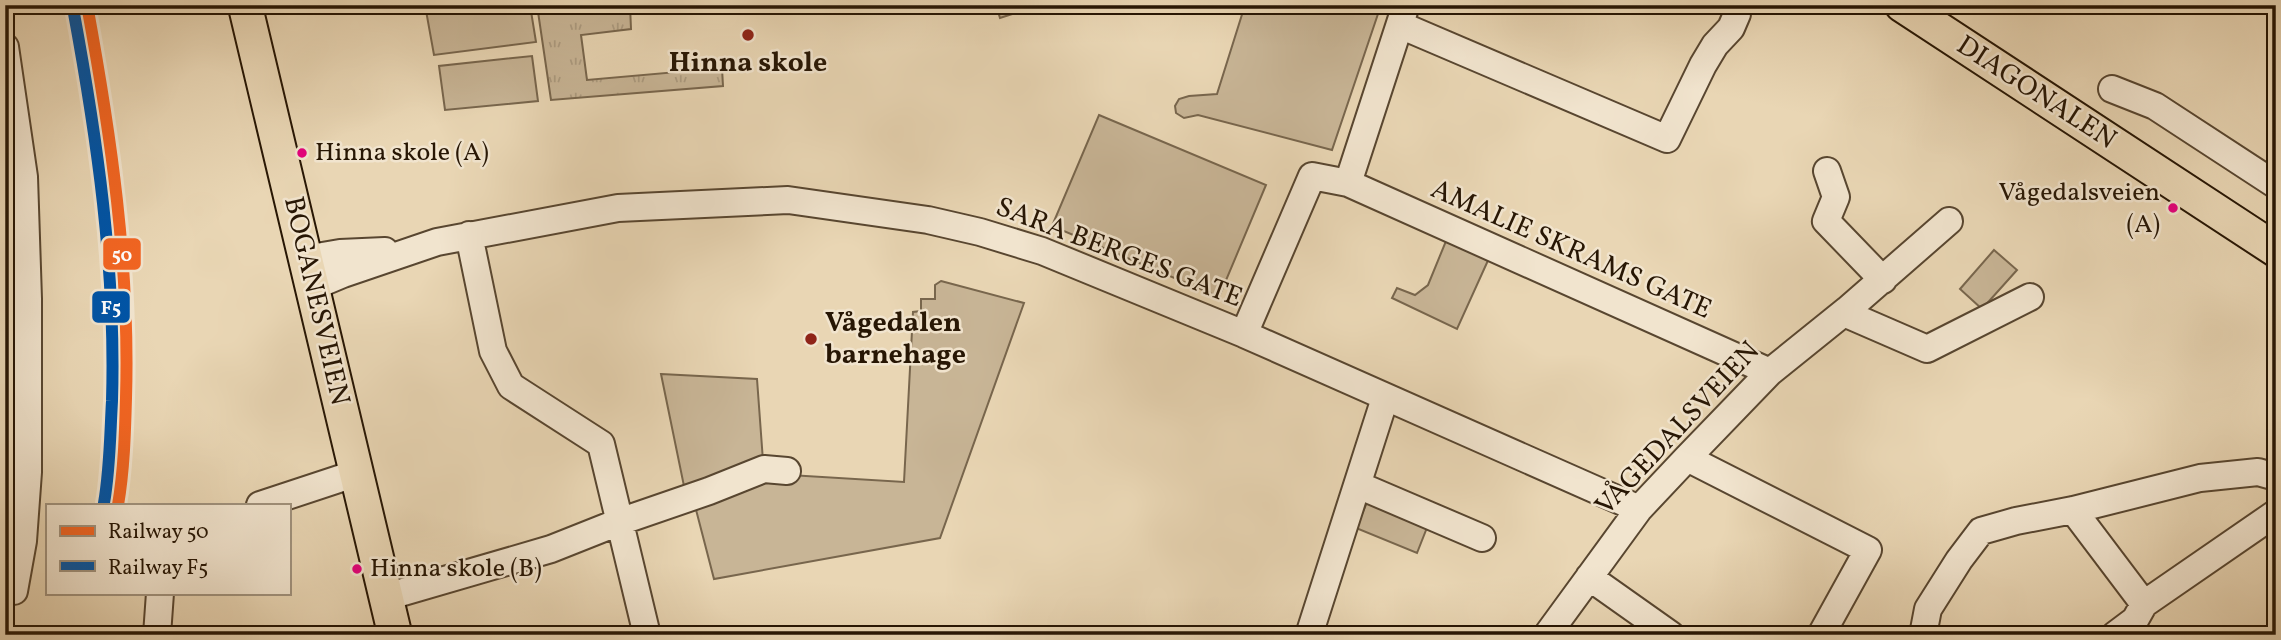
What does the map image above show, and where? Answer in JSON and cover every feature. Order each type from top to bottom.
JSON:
[{"type":"main road","name":"BOGANESVEIEN","points":[[245,5],[395,635]]},
{"type":"main road","name":"DIAGONALEN","points":[[1902,5],[2276,250]]},
{"type":"street","points":[[1348,183],[1403,15],[1667,139],[1715,44],[1731,28],[1737,14],[1737,5]]},
{"type":"street","points":[[5,47],[24,177],[16,245],[28,472],[23,541],[14,592]]},
{"type":"street","points":[[2112,89],[2155,106],[2276,185]]},
{"type":"street","points":[[1827,171],[1836,197],[1826,221],[1883,280]]},
{"type":"street","name":"AMALIE SKRAMS GATE","points":[[1244,334],[1312,176],[1348,183],[1770,372]]},
{"type":"street","name":"SARA BERGES GATE","points":[[309,273],[340,253],[421,248],[469,235],[618,208],[788,200],[928,220],[1042,251],[1244,334],[1639,509]]},
{"type":"street","name":"VÅGEDALSVEIEN","points":[[1547,635],[1639,509],[1770,372],[1844,313],[1949,221]]},
{"type":"street","points":[[469,235],[493,351],[511,386],[601,444],[647,635]]},
{"type":"street","points":[[1844,313],[1927,349],[2030,297]]},
{"type":"street","points":[[1309,635],[1385,398]]},
{"type":"street","points":[[1687,458],[1868,550],[1821,635]]},
{"type":"street","points":[[386,597],[551,548],[709,491],[764,468],[787,471]]},
{"type":"street","points":[[1923,635],[1928,609],[1981,531],[2200,478],[2258,472],[2276,477]]},
{"type":"street","points":[[263,504],[357,473]]},
{"type":"street","points":[[1358,485],[1482,538]]},
{"type":"street","points":[[2073,510],[2144,604]]},
{"type":"street","points":[[2115,635],[2135,620],[2144,604],[2276,513]]},
{"type":"street","points":[[1589,577],[1671,635]]},
{"type":"street","points":[[157,635],[160,594]]},
{"type":"green space","points":[[425,5],[530,5],[536,42],[434,55]]},
{"type":"green space","points":[[537,5],[630,5],[631,29],[581,35],[587,80],[722,68],[723,86],[551,100]]},
{"type":"green space","points":[[996,5],[1040,5],[1000,18]]},
{"type":"green space","points":[[1245,5],[1381,5],[1332,150],[1198,115],[1184,118],[1176,113],[1175,106],[1179,99],[1217,94]]},
{"type":"green space","points":[[532,56],[538,101],[445,110],[439,66]]},
{"type":"green space","points":[[1099,115],[1266,185],[1219,297],[1052,226]]},
{"type":"green space","points":[[1446,241],[1490,256],[1457,329],[1392,298],[1397,288],[1415,295],[1428,285]]},
{"type":"green space","points":[[1994,250],[2017,270],[1982,309],[1960,289]]},
{"type":"green space","points":[[941,281],[1024,303],[940,538],[714,579],[694,502],[773,474],[904,482],[913,312],[921,311],[921,299],[935,299],[935,285]]},
{"type":"green space","points":[[661,374],[757,379],[763,461],[685,491]]},
{"type":"green space","points":[[1368,500],[1428,525],[1417,553],[1356,528]]},
{"type":"rail line","name":"50","points":[[87,5],[104,103],[122,250],[126,349],[125,425],[118,504]]},
{"type":"rail line","name":"F5","points":[[73,8],[97,154],[108,252],[112,401],[104,503]]},
{"type":"place","name":"Hinna skole","points":[[748,35]]},
{"type":"place","name":"Hinna skole (A)","points":[[302,153]]},
{"type":"place","name":"Vågedalsveien (A)","points":[[2173,208]]},
{"type":"place","name":"Vågedalen barnehage","points":[[811,339]]},
{"type":"place","name":"Hinna skole (B)","points":[[357,569]]}]
